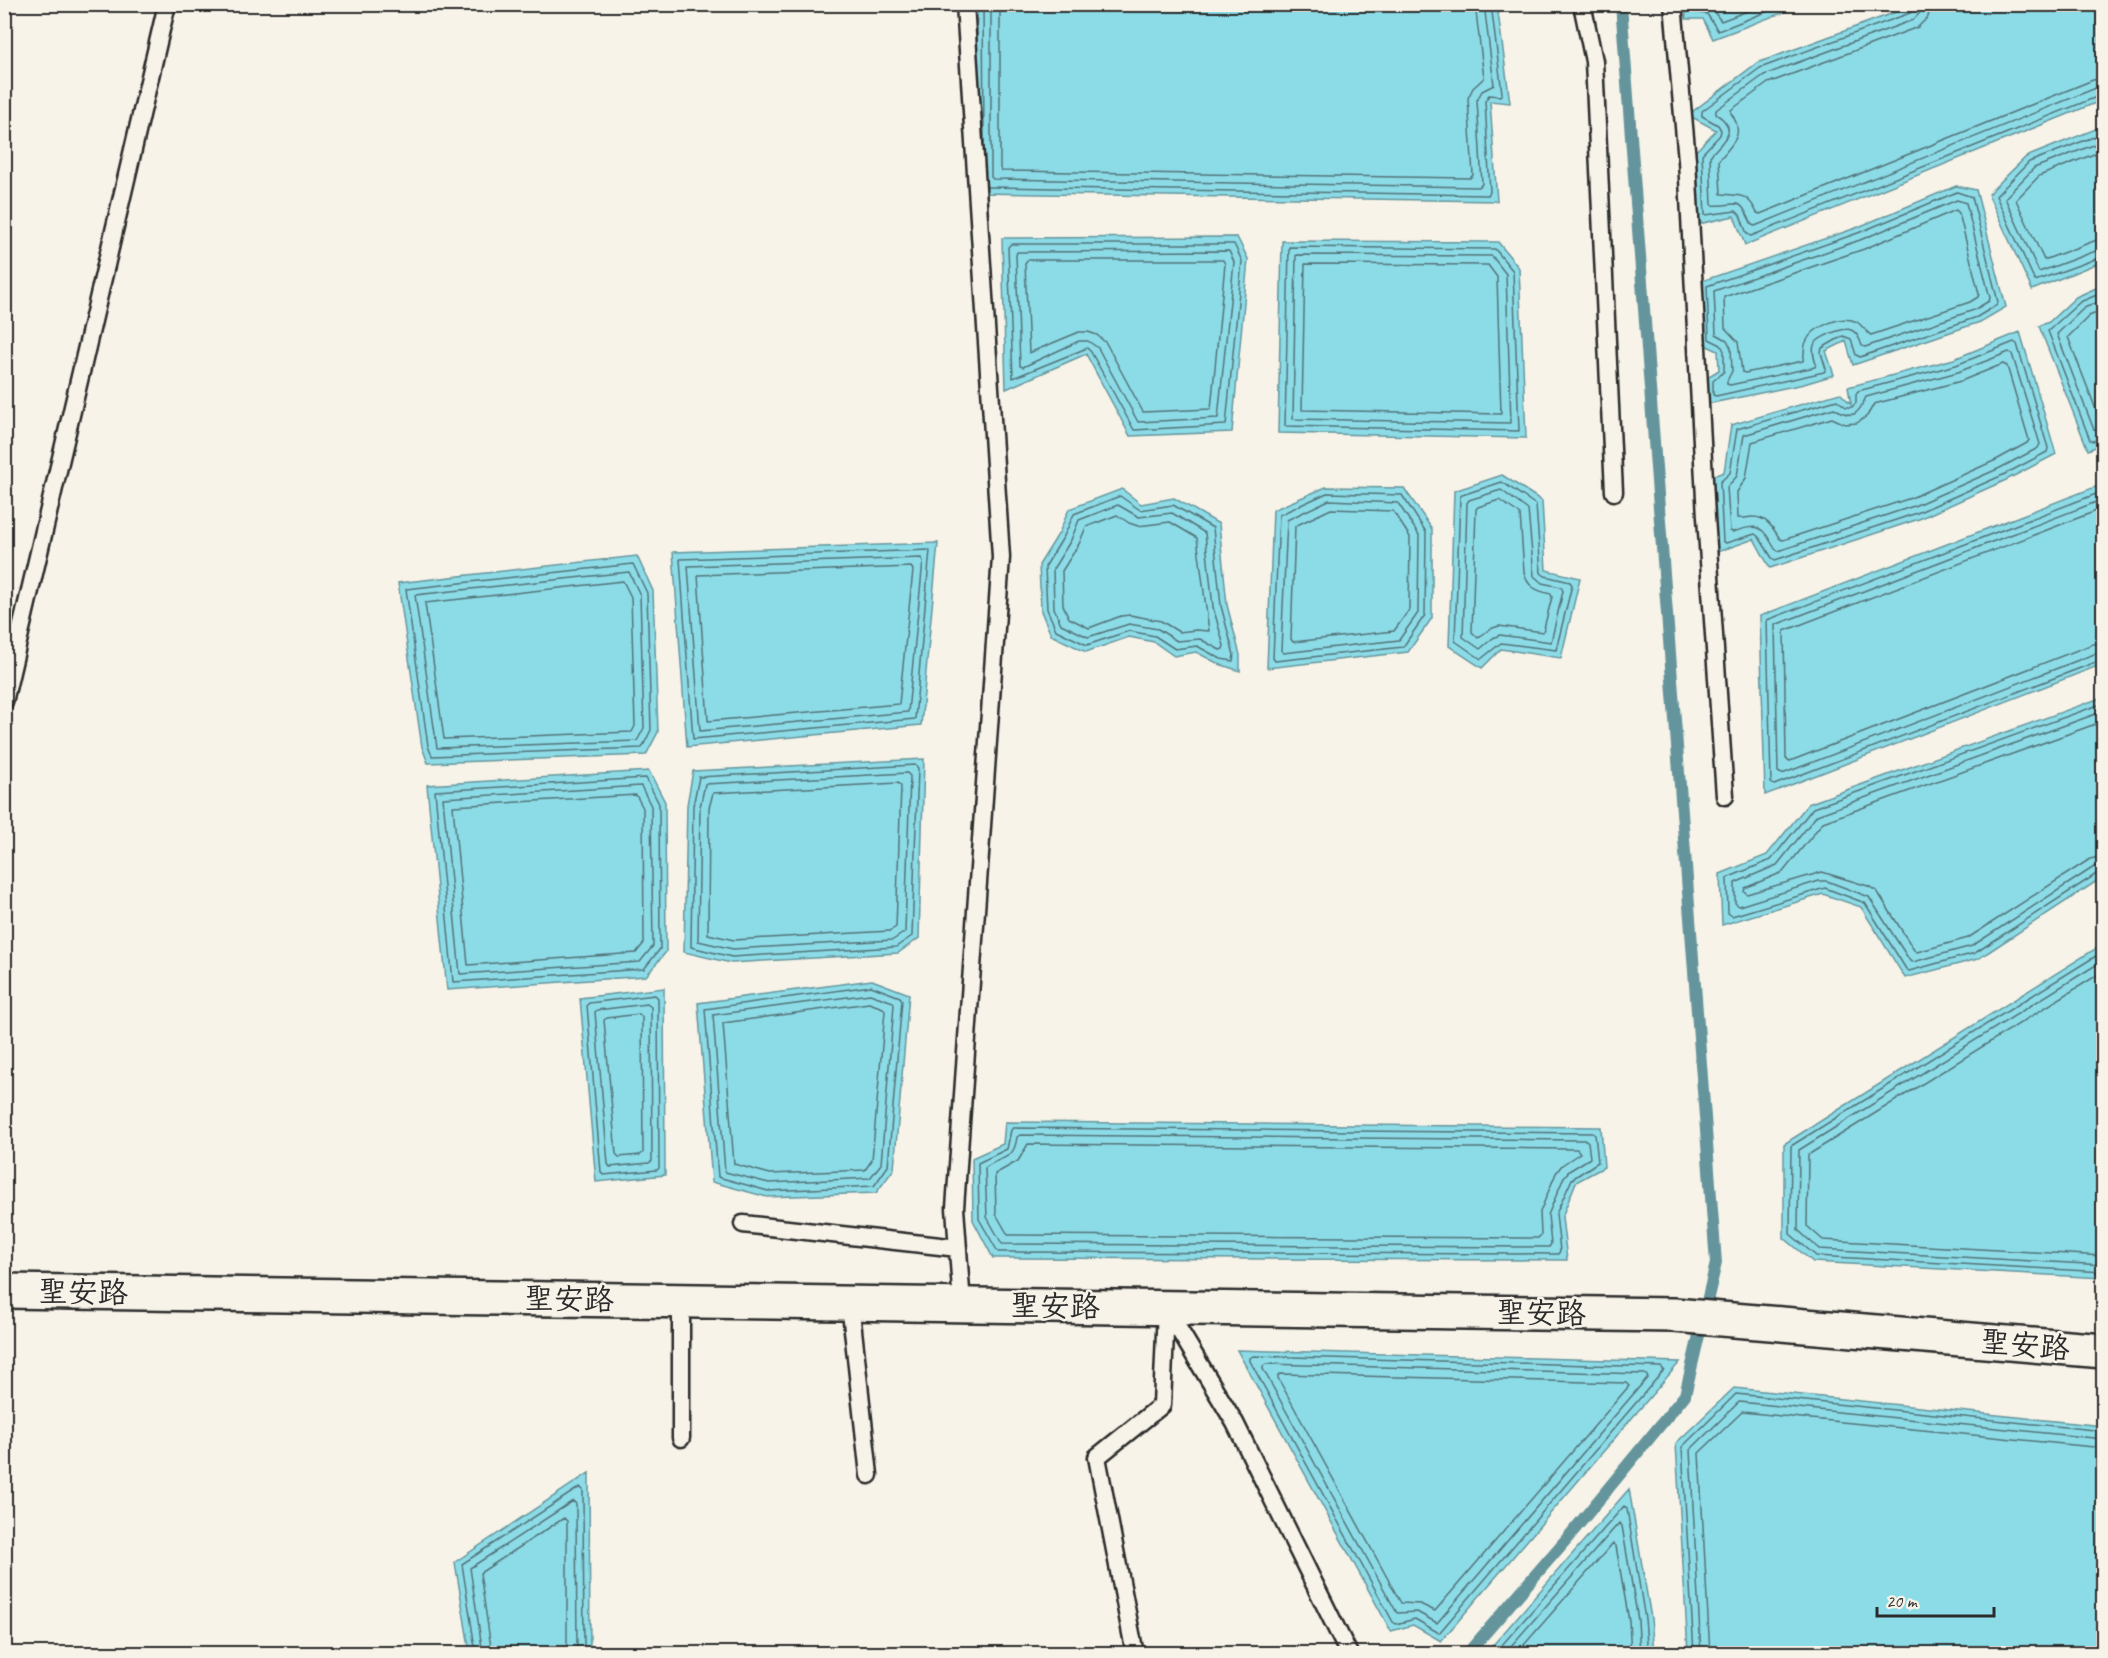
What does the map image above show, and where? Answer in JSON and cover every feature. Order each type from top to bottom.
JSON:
[{"type":"street","name":"聖安路","points":[[4,1291],[1674,1315],[2103,1351]]},
{"type":"lane","points":[[4,702],[167,4]]},
{"type":"lane","points":[[962,1305],[956,1208],[1001,557],[965,4]]},
{"type":"lane","points":[[1582,4],[1594,61],[1614,492]]},
{"type":"lane","points":[[1673,4],[1687,160],[1705,505],[1725,796]]},
{"type":"lane","points":[[743,1224],[958,1248]]},
{"type":"lane","points":[[681,1300],[681,1438]]},
{"type":"lane","points":[[850,1303],[869,1474]]},
{"type":"lane","points":[[1136,1653],[1097,1457],[1162,1406],[1166,1308]]},
{"type":"lane","points":[[1166,1308],[1235,1423],[1349,1653]]},
{"type":"water","points":[[1685,4],[1803,5],[1713,39],[1703,19],[1686,19]]},
{"type":"water","points":[[1497,5],[1510,103],[1490,101],[1497,201],[978,193],[977,6]]},
{"type":"water","points":[[1915,5],[2103,5],[2103,100],[1745,245],[1734,216],[1699,224],[1696,151],[1716,130],[1688,115],[1757,63]]},
{"type":"water","points":[[2103,126],[2103,261],[2032,290],[1988,194],[2026,157]]},
{"type":"water","points":[[1956,186],[1976,190],[2006,307],[1980,322],[1853,365],[1846,341],[1826,351],[1834,375],[1804,384],[1707,404],[1706,378],[1719,370],[1718,351],[1703,344],[1699,282],[1856,228]]},
{"type":"water","points":[[1237,237],[1248,259],[1232,432],[1130,436],[1086,354],[1006,389],[1002,238]]},
{"type":"water","points":[[1282,241],[1498,242],[1519,268],[1526,438],[1278,433]]},
{"type":"water","points":[[2103,285],[2103,444],[2088,450],[2039,326],[2049,322],[2076,297]]},
{"type":"water","points":[[2020,332],[2056,454],[2006,480],[1919,519],[1770,568],[1754,539],[1717,552],[1713,476],[1724,472],[1731,425],[1840,393],[1851,404],[1848,387],[1954,359]]},
{"type":"water","points":[[1502,475],[1542,501],[1546,570],[1580,578],[1561,658],[1501,649],[1482,668],[1449,646],[1454,491]]},
{"type":"water","points":[[2103,484],[2103,664],[1765,795],[1760,616]]},
{"type":"water","points":[[1326,487],[1404,488],[1432,529],[1432,618],[1408,652],[1267,668],[1273,510]]},
{"type":"water","points":[[1122,489],[1141,504],[1174,498],[1219,524],[1227,605],[1240,655],[1240,671],[1219,664],[1196,652],[1174,656],[1154,642],[1129,637],[1086,652],[1051,635],[1041,611],[1039,565],[1059,533],[1069,509]]},
{"type":"water","points":[[938,543],[921,725],[687,747],[673,552]]},
{"type":"water","points":[[637,556],[653,591],[658,732],[646,755],[428,763],[422,747],[398,583]]},
{"type":"water","points":[[2103,697],[2103,877],[1978,959],[1905,978],[1861,907],[1823,894],[1722,925],[1720,874],[1767,855],[1808,804]]},
{"type":"water","points":[[924,759],[919,938],[898,953],[731,963],[684,952],[687,805],[693,771]]},
{"type":"water","points":[[649,771],[665,802],[666,952],[646,976],[447,990],[427,785]]},
{"type":"water","points":[[2103,944],[2103,1278],[1813,1262],[1784,1238],[1784,1144]]},
{"type":"water","points":[[872,980],[909,994],[894,1169],[876,1193],[767,1197],[712,1182],[698,1003]]},
{"type":"water","points":[[664,988],[665,1175],[596,1182],[580,998]]},
{"type":"water","points":[[1005,1122],[1601,1127],[1604,1167],[1576,1182],[1562,1217],[1567,1260],[993,1258],[973,1220],[972,1158],[1003,1144]]},
{"type":"water","points":[[1237,1350],[1680,1362],[1441,1641],[1413,1625],[1391,1631]]},
{"type":"water","points":[[1734,1388],[2103,1426],[2103,1653],[1688,1653],[1676,1443]]},
{"type":"water","points":[[589,1473],[590,1653],[470,1653],[455,1562]]},
{"type":"water","points":[[1629,1489],[1651,1618],[1654,1653],[1486,1653]]},
{"type":"waterway","points":[[1467,1654],[1570,1535],[1685,1395],[1716,1263],[1621,4]]}]
